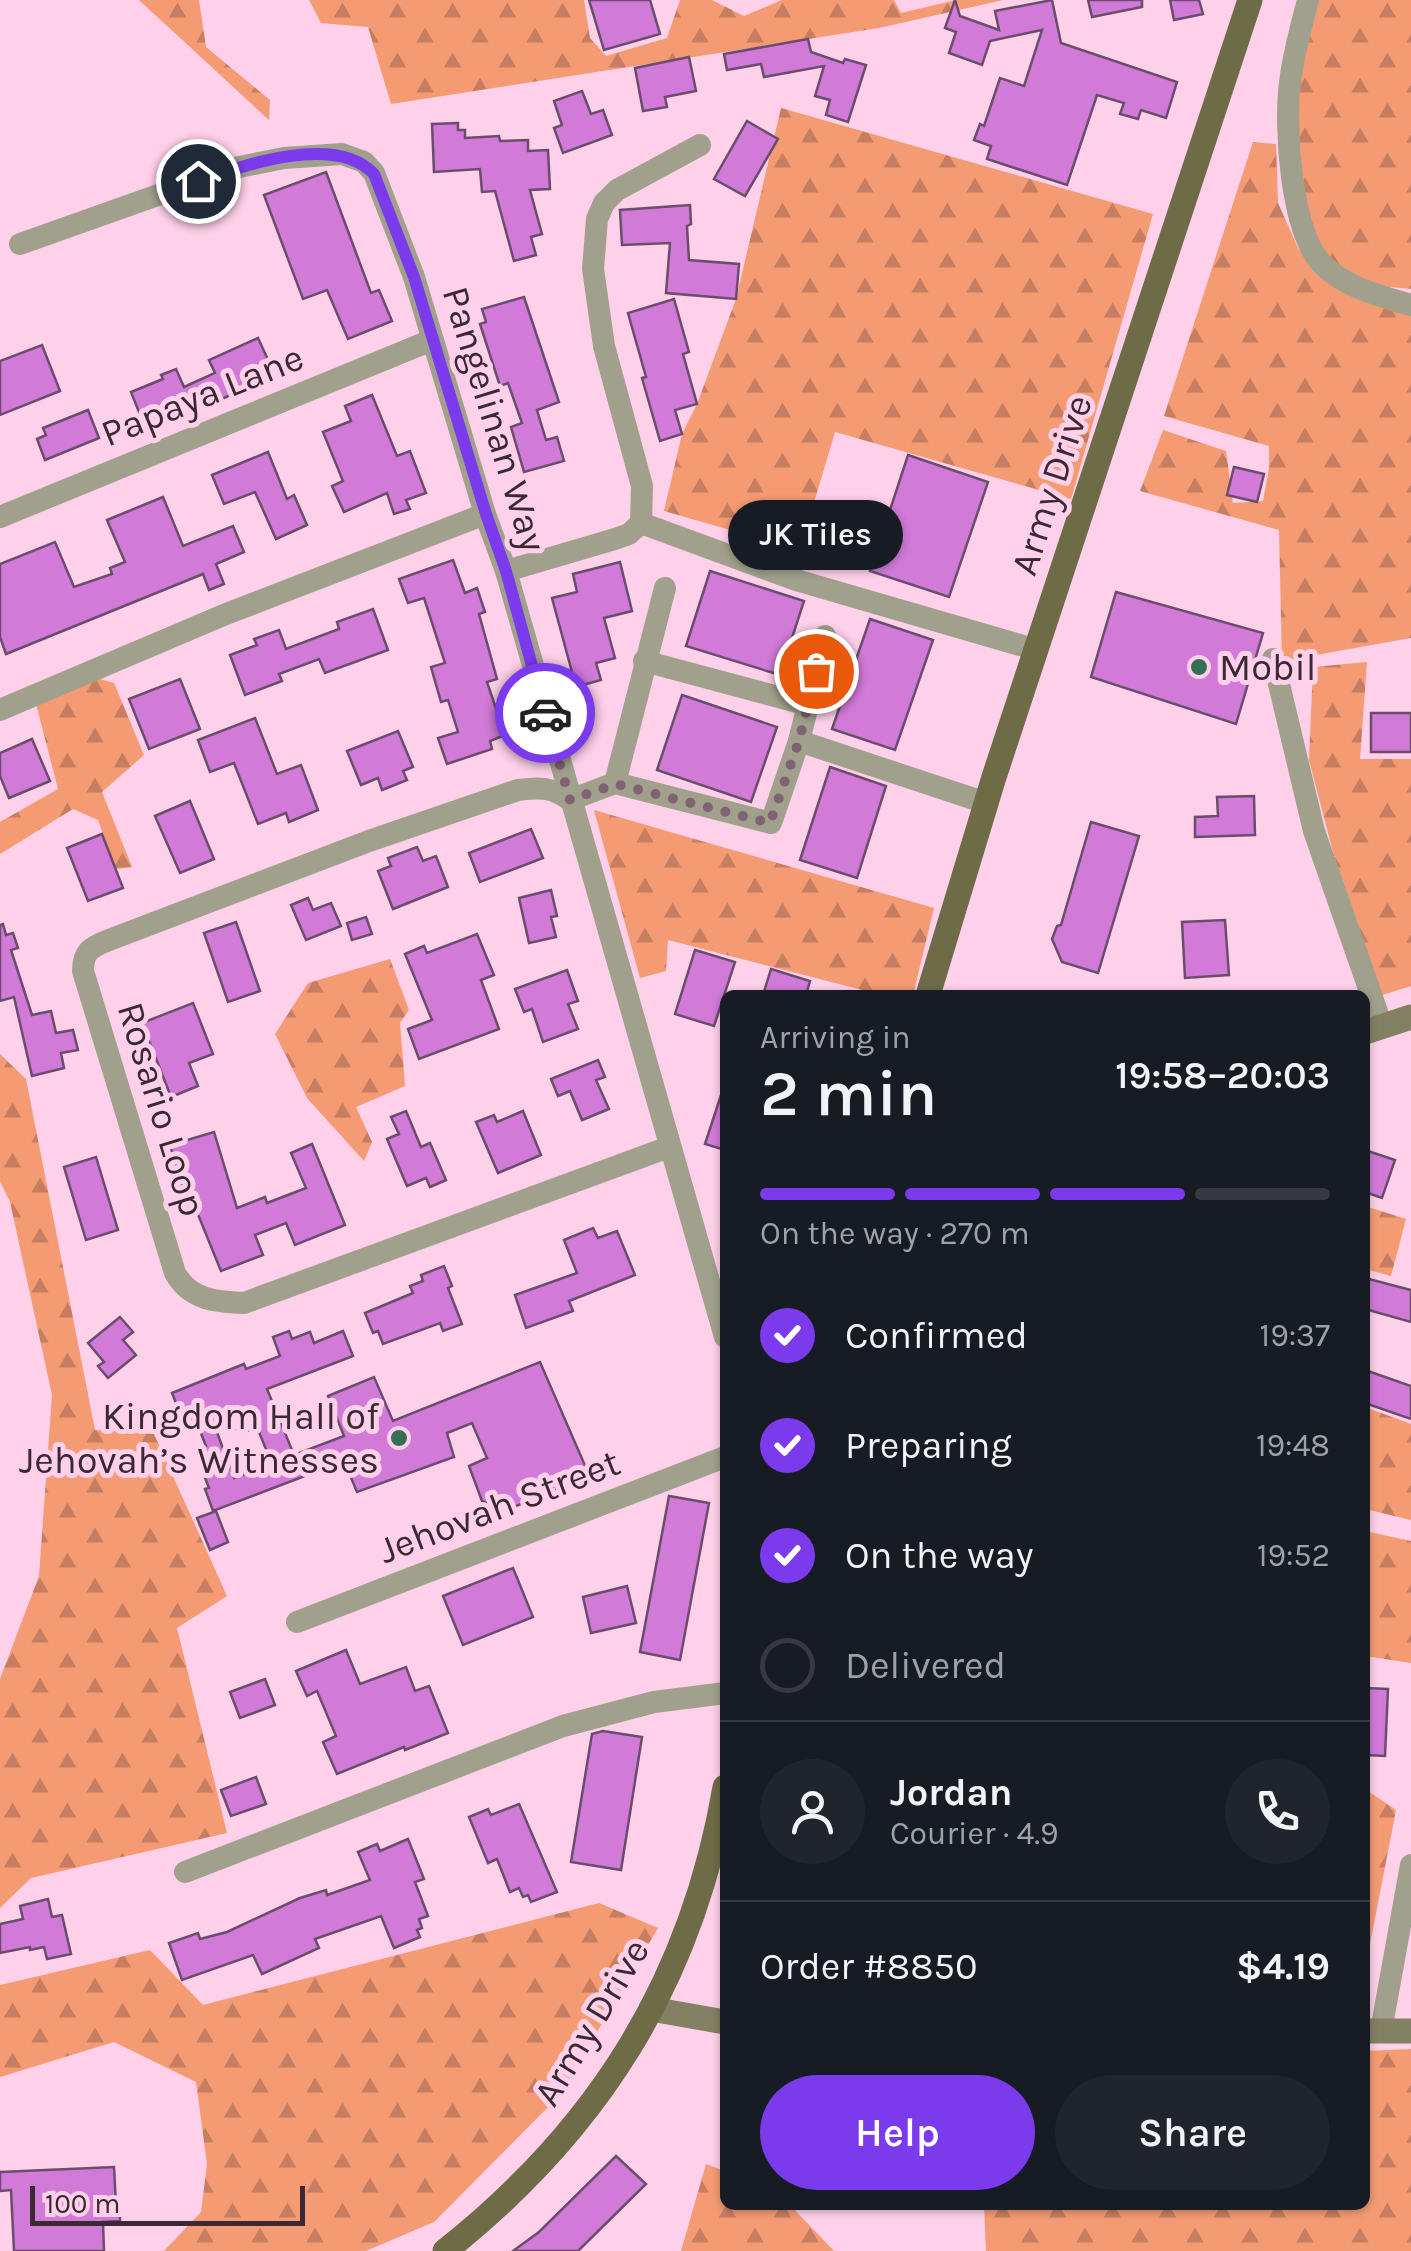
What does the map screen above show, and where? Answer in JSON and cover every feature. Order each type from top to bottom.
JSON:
[{"type":"main road","name":"Army Drive","points":[[930,990],[986,803],[1250,0]]},
{"type":"main road","points":[[1374,1029],[1411,1017]]},
{"type":"main road","name":"Army Drive","points":[[445,2251],[487,2217],[561,2142],[604,2088],[651,2009],[692,1922],[708,1871],[720,1811]]},
{"type":"main road","points":[[651,2009],[720,2021]]},
{"type":"main road","points":[[1373,2031],[1411,2031]]},
{"type":"street","points":[[1308,0],[1290,81],[1287,122],[1301,223],[1309,246],[1339,278],[1411,305]]},
{"type":"street","points":[[506,571],[615,539],[641,524],[642,486],[604,346],[593,268],[597,219],[604,204],[618,190],[700,145]]},
{"type":"street","name":"Pangelinan Way","points":[[20,244],[234,168],[284,158],[342,154],[364,162],[374,174],[414,277],[506,571],[720,1320]]},
{"type":"street","name":"Papaya Lane","points":[[0,517],[432,340]]},
{"type":"street","points":[[0,710],[226,614],[486,514]]},
{"type":"street","points":[[641,524],[796,580],[1037,650]]},
{"type":"street","points":[[616,784],[665,588]]},
{"type":"street","points":[[570,800],[616,784],[770,823],[799,741],[825,636]]},
{"type":"street","points":[[1273,659],[1314,831],[1362,990]]},
{"type":"street","points":[[644,661],[808,705]]},
{"type":"street","points":[[799,741],[986,803]]},
{"type":"street","name":"Rosario Loop","points":[[570,800],[558,791],[542,787],[518,790],[369,841],[89,948],[83,956],[83,972],[176,1273],[181,1282],[203,1299],[244,1303],[670,1147]]},
{"type":"street","name":"Jehovah Street","points":[[297,1622],[720,1459]]},
{"type":"street","points":[[184,1872],[563,1726],[654,1702],[720,1694]]},
{"type":"street","points":[[1373,2031],[1411,1865]]},
{"type":"green space","points":[[139,0],[199,0],[206,47],[270,100],[269,120]]},
{"type":"green space","points":[[309,0],[584,0],[590,38],[606,56],[667,38],[680,0],[712,0],[744,16],[782,0],[894,0],[901,13],[956,0],[1003,0],[879,28],[391,104],[368,27],[321,23]]},
{"type":"green space","points":[[1316,0],[1411,0],[1411,289],[1371,285],[1322,258],[1306,219],[1291,75]]},
{"type":"green space","points":[[781,108],[1153,214],[1071,499],[835,432],[800,550],[664,511],[682,434],[736,299]]},
{"type":"green space","points":[[1253,142],[1276,144],[1278,203],[1299,250],[1342,288],[1411,310],[1411,638],[1282,661],[1279,530],[1140,491],[1163,430],[1226,451],[1233,503],[1263,501],[1269,446],[1164,416]]},
{"type":"green space","points":[[1367,662],[1360,759],[1411,759],[1411,986],[1376,997],[1309,760],[1313,667]]},
{"type":"green space","points":[[85,675],[114,683],[144,755],[102,792],[132,867],[116,869],[98,820],[73,809],[0,854],[0,822],[58,789],[35,700]]},
{"type":"green space","points":[[594,810],[934,908],[914,990],[863,990],[668,940],[666,971],[640,978]]},
{"type":"green space","points":[[390,959],[409,1010],[400,1023],[405,1086],[356,1107],[372,1142],[364,1161],[307,1098],[275,1034],[308,983]]},
{"type":"green space","points":[[0,1054],[26,1079],[95,1430],[154,1434],[227,1596],[177,1628],[227,1833],[31,1878],[0,1908],[0,1679],[39,1576],[52,1395],[10,1202],[0,1181]]},
{"type":"green space","points":[[1370,1208],[1406,1219],[1391,1276],[1370,1270]]},
{"type":"green space","points":[[1370,1409],[1411,1424],[1411,1520],[1370,1510]]},
{"type":"green space","points":[[1370,1532],[1411,1541],[1411,1663],[1370,1657]]},
{"type":"green space","points":[[1370,1792],[1396,1810],[1370,1944]]},
{"type":"green space","points":[[599,1903],[658,1928],[560,2095],[434,2222],[366,2251],[164,2251],[201,2212],[207,2164],[196,2082],[114,2042],[0,2077],[0,1985],[150,1950],[203,2005]]},
{"type":"green space","points":[[1411,2049],[1411,2251],[986,2251],[984,2210],[1370,2210],[1370,2051]]},
{"type":"green space","points":[[706,2164],[720,2169],[720,2210],[795,2210],[834,2251],[681,2251]]},
{"type":"building","points":[[589,0],[650,0],[660,34],[604,50]]},
{"type":"building","points":[[955,0],[960,16],[999,30],[995,11],[1052,0],[1061,43],[1177,82],[1166,118],[1141,110],[1138,119],[1120,114],[1124,103],[1097,95],[1067,185],[987,159],[991,146],[974,140],[980,124],[984,126],[1000,78],[1024,86],[1042,30],[990,41],[982,65],[949,53],[956,32],[945,28]]},
{"type":"building","points":[[1088,0],[1142,0],[1142,7],[1092,17]]},
{"type":"building","points":[[1170,0],[1199,0],[1203,14],[1174,20]]},
{"type":"building","points":[[808,39],[811,52],[843,63],[845,59],[866,65],[848,122],[826,115],[830,100],[815,96],[824,66],[764,77],[761,64],[727,70],[724,54]]},
{"type":"building","points":[[689,57],[696,91],[665,97],[667,107],[643,111],[635,68]]},
{"type":"building","points":[[582,91],[591,114],[603,110],[612,135],[563,153],[554,128],[562,125],[554,101]]},
{"type":"building","points":[[747,121],[778,139],[745,196],[714,179]]},
{"type":"building","points":[[458,123],[458,130],[465,130],[465,138],[499,136],[500,141],[528,140],[528,151],[548,150],[550,189],[530,190],[542,234],[531,237],[536,255],[514,261],[495,191],[482,192],[480,169],[434,172],[432,124]]},
{"type":"building","points":[[326,172],[371,293],[379,290],[392,321],[348,339],[327,290],[303,299],[264,195]]},
{"type":"building","points":[[690,205],[689,260],[739,264],[736,299],[666,293],[670,243],[622,245],[620,210]]},
{"type":"building","points":[[524,297],[559,402],[537,410],[546,440],[557,437],[564,461],[524,472],[511,427],[522,423],[508,383],[500,386],[480,324],[486,322],[482,309]]},
{"type":"building","points":[[674,299],[689,352],[683,354],[697,404],[675,410],[682,434],[660,441],[628,313]]},
{"type":"building","points":[[258,338],[275,375],[215,402],[211,394],[143,422],[131,392],[176,369],[184,387],[215,373],[209,360]]},
{"type":"building","points":[[42,345],[60,391],[0,415],[0,361]]},
{"type":"building","points":[[372,395],[397,456],[410,451],[426,493],[406,500],[410,509],[394,514],[387,493],[344,512],[332,486],[343,481],[323,432],[351,421],[345,406]]},
{"type":"building","points":[[88,410],[99,438],[45,460],[37,439],[46,435],[43,428]]},
{"type":"building","points":[[268,452],[287,499],[294,495],[307,525],[276,539],[255,492],[224,504],[212,475]]},
{"type":"building","points":[[908,455],[988,482],[949,597],[870,571]]},
{"type":"building","points":[[1234,467],[1264,474],[1257,502],[1227,495]]},
{"type":"building","points":[[163,497],[183,546],[233,526],[244,552],[216,564],[224,584],[209,590],[203,574],[6,654],[0,637],[0,564],[55,542],[74,587],[112,574],[110,568],[125,562],[107,520]]},
{"type":"building","points":[[453,560],[465,593],[477,588],[485,612],[479,614],[497,679],[487,682],[505,735],[490,741],[492,749],[447,764],[438,738],[458,732],[448,700],[441,702],[431,667],[445,663],[424,598],[408,603],[399,579]]},
{"type":"building","points":[[620,562],[632,611],[604,618],[615,658],[596,663],[601,680],[576,687],[552,598],[577,592],[573,574]]},
{"type":"building","points":[[710,571],[804,601],[780,675],[686,646]]},
{"type":"building","name":"Mobil","points":[[1116,592],[1263,633],[1236,724],[1091,677]]},
{"type":"building","points":[[373,609],[388,650],[325,673],[319,659],[279,674],[282,681],[245,695],[230,655],[257,645],[254,639],[279,630],[286,649],[339,629],[337,622]]},
{"type":"building","points":[[870,619],[933,640],[895,750],[832,729]]},
{"type":"building","points":[[180,679],[200,729],[149,749],[129,699]]},
{"type":"building","points":[[682,695],[777,727],[751,802],[657,770]]},
{"type":"building","points":[[1371,713],[1411,713],[1411,752],[1371,752]]},
{"type":"building","points":[[255,718],[277,774],[301,765],[318,810],[289,822],[286,813],[258,824],[234,763],[210,772],[198,740]]},
{"type":"building","points":[[398,731],[413,767],[403,771],[407,780],[382,790],[378,778],[361,785],[347,751]]},
{"type":"building","points":[[32,739],[50,781],[9,798],[0,776],[0,753]]},
{"type":"building","points":[[830,767],[886,786],[857,878],[800,860]]},
{"type":"building","points":[[1254,796],[1255,835],[1195,837],[1195,817],[1218,816],[1217,797]]},
{"type":"building","points":[[190,801],[214,859],[180,873],[155,816]]},
{"type":"building","points":[[1091,822],[1139,836],[1098,973],[1062,962],[1052,939],[1061,925]]},
{"type":"building","points":[[531,829],[543,858],[480,882],[469,853]]},
{"type":"building","points":[[102,834],[123,888],[88,901],[67,848]]},
{"type":"building","points":[[417,847],[423,861],[436,856],[448,887],[393,909],[378,871],[391,866],[388,858]]},
{"type":"building","points":[[551,890],[557,916],[551,917],[556,937],[529,943],[519,898]]},
{"type":"building","points":[[308,898],[313,910],[331,903],[341,926],[306,940],[291,905]]},
{"type":"building","points":[[366,917],[372,934],[352,940],[347,923]]},
{"type":"building","points":[[1225,920],[1229,975],[1185,978],[1182,922]]},
{"type":"building","points":[[236,922],[260,991],[228,1002],[204,933]]},
{"type":"building","points":[[3,924],[6,935],[13,933],[18,948],[11,950],[32,1015],[51,1011],[56,1033],[73,1030],[78,1050],[61,1053],[64,1068],[32,1076],[14,997],[0,1001]]},
{"type":"building","points":[[477,934],[494,975],[481,980],[499,1029],[419,1059],[408,1029],[432,1020],[405,954],[424,946],[427,953]]},
{"type":"building","points":[[695,950],[735,962],[726,990],[720,990],[714,1026],[675,1014]]},
{"type":"building","points":[[771,969],[810,981],[807,990],[765,990]]},
{"type":"building","points":[[567,970],[578,1001],[568,1004],[578,1029],[543,1042],[532,1009],[524,1012],[515,989]]},
{"type":"building","points":[[193,1003],[213,1054],[189,1063],[198,1086],[171,1097],[142,1023]]},
{"type":"building","points":[[598,1060],[605,1077],[596,1080],[609,1109],[582,1120],[570,1091],[558,1096],[551,1079]]},
{"type":"building","points":[[720,1098],[720,1148],[705,1144]]},
{"type":"building","points":[[406,1111],[421,1147],[430,1143],[446,1180],[430,1187],[426,1178],[407,1186],[387,1139],[399,1134],[391,1117]]},
{"type":"building","points":[[523,1111],[541,1155],[498,1173],[476,1122],[494,1115],[497,1122]]},
{"type":"building","points":[[214,1132],[237,1208],[265,1197],[267,1203],[306,1188],[291,1153],[312,1144],[345,1225],[295,1245],[286,1223],[255,1235],[263,1255],[221,1271],[195,1207],[189,1209],[170,1145]]},
{"type":"building","points":[[1370,1152],[1395,1160],[1382,1198],[1370,1194]]},
{"type":"building","points":[[96,1157],[118,1230],[86,1240],[64,1167]]},
{"type":"building","points":[[593,1228],[598,1238],[617,1231],[635,1275],[569,1301],[573,1311],[526,1328],[515,1295],[577,1273],[564,1240]]},
{"type":"building","points":[[444,1266],[462,1324],[443,1331],[440,1323],[383,1344],[378,1331],[373,1333],[365,1313],[413,1293],[410,1286],[423,1281],[421,1275]]},
{"type":"building","points":[[1370,1279],[1411,1290],[1411,1322],[1370,1310]]},
{"type":"building","points":[[120,1317],[133,1332],[123,1340],[136,1355],[108,1378],[98,1366],[104,1362],[88,1343]]},
{"type":"building","points":[[289,1331],[292,1339],[310,1332],[314,1343],[343,1331],[353,1356],[267,1389],[294,1455],[344,1436],[328,1396],[374,1377],[393,1421],[540,1362],[590,1477],[503,1511],[482,1501],[469,1466],[487,1458],[472,1423],[447,1433],[454,1457],[357,1492],[344,1461],[213,1511],[202,1470],[210,1467],[203,1448],[206,1446],[195,1418],[184,1423],[172,1393],[244,1364],[246,1369],[280,1356],[273,1337]],"holes":[[[215,1427],[247,1431],[257,1427],[272,1464],[234,1478]]]},
{"type":"building","points":[[1370,1372],[1411,1386],[1411,1419],[1370,1405]]},
{"type":"building","points":[[669,1496],[709,1503],[680,1660],[640,1652]]},
{"type":"building","points":[[216,1511],[228,1542],[210,1550],[197,1518]]},
{"type":"building","points":[[513,1568],[533,1617],[463,1645],[443,1596]]},
{"type":"building","points":[[627,1586],[636,1623],[591,1633],[583,1597]]},
{"type":"building","points":[[346,1650],[360,1684],[406,1667],[415,1691],[429,1686],[448,1733],[337,1774],[323,1742],[336,1736],[317,1691],[307,1696],[296,1671]]},
{"type":"building","points":[[265,1679],[275,1705],[240,1718],[230,1692]]},
{"type":"building","points":[[1370,1688],[1388,1689],[1385,1756],[1370,1755]]},
{"type":"building","points":[[603,1731],[642,1737],[621,1870],[571,1862],[592,1734]]},
{"type":"building","points":[[256,1777],[266,1804],[231,1816],[221,1790]]},
{"type":"building","points":[[519,1804],[557,1892],[531,1902],[519,1888],[510,1892],[497,1859],[488,1863],[469,1817],[488,1809],[491,1815]]},
{"type":"building","points":[[408,1839],[424,1879],[415,1882],[428,1916],[419,1919],[420,1937],[394,1948],[381,1916],[315,1939],[319,1948],[262,1974],[253,1955],[182,1980],[169,1943],[198,1933],[200,1939],[227,1932],[300,1898],[326,1890],[327,1895],[370,1880],[358,1852],[377,1844],[380,1851]]},
{"type":"building","points":[[48,1899],[52,1917],[62,1915],[71,1954],[47,1959],[44,1947],[0,1953],[0,1924],[23,1919],[20,1906]]},
{"type":"building","points":[[616,2156],[646,2184],[578,2251],[513,2251],[539,2232]]},
{"type":"building","points":[[114,2167],[120,2221],[103,2222],[104,2251],[14,2251],[11,2190],[0,2191],[0,2172]]},
{"type":"way so far","points":[[545,713],[570,800],[616,784],[770,823],[799,741],[816,671]]},
{"type":"place","name":"Mobil","points":[[1199,667]]},
{"type":"place","name":"JK Tiles","points":[[816,671]]},
{"type":"place","name":"Kingdom Hall of Jehovah’s Witnesses","points":[[399,1438]]},
{"type":"route","points":[[198,181],[234,168],[314,154],[342,154],[364,162],[374,174],[414,277],[506,571],[545,713]]}]
